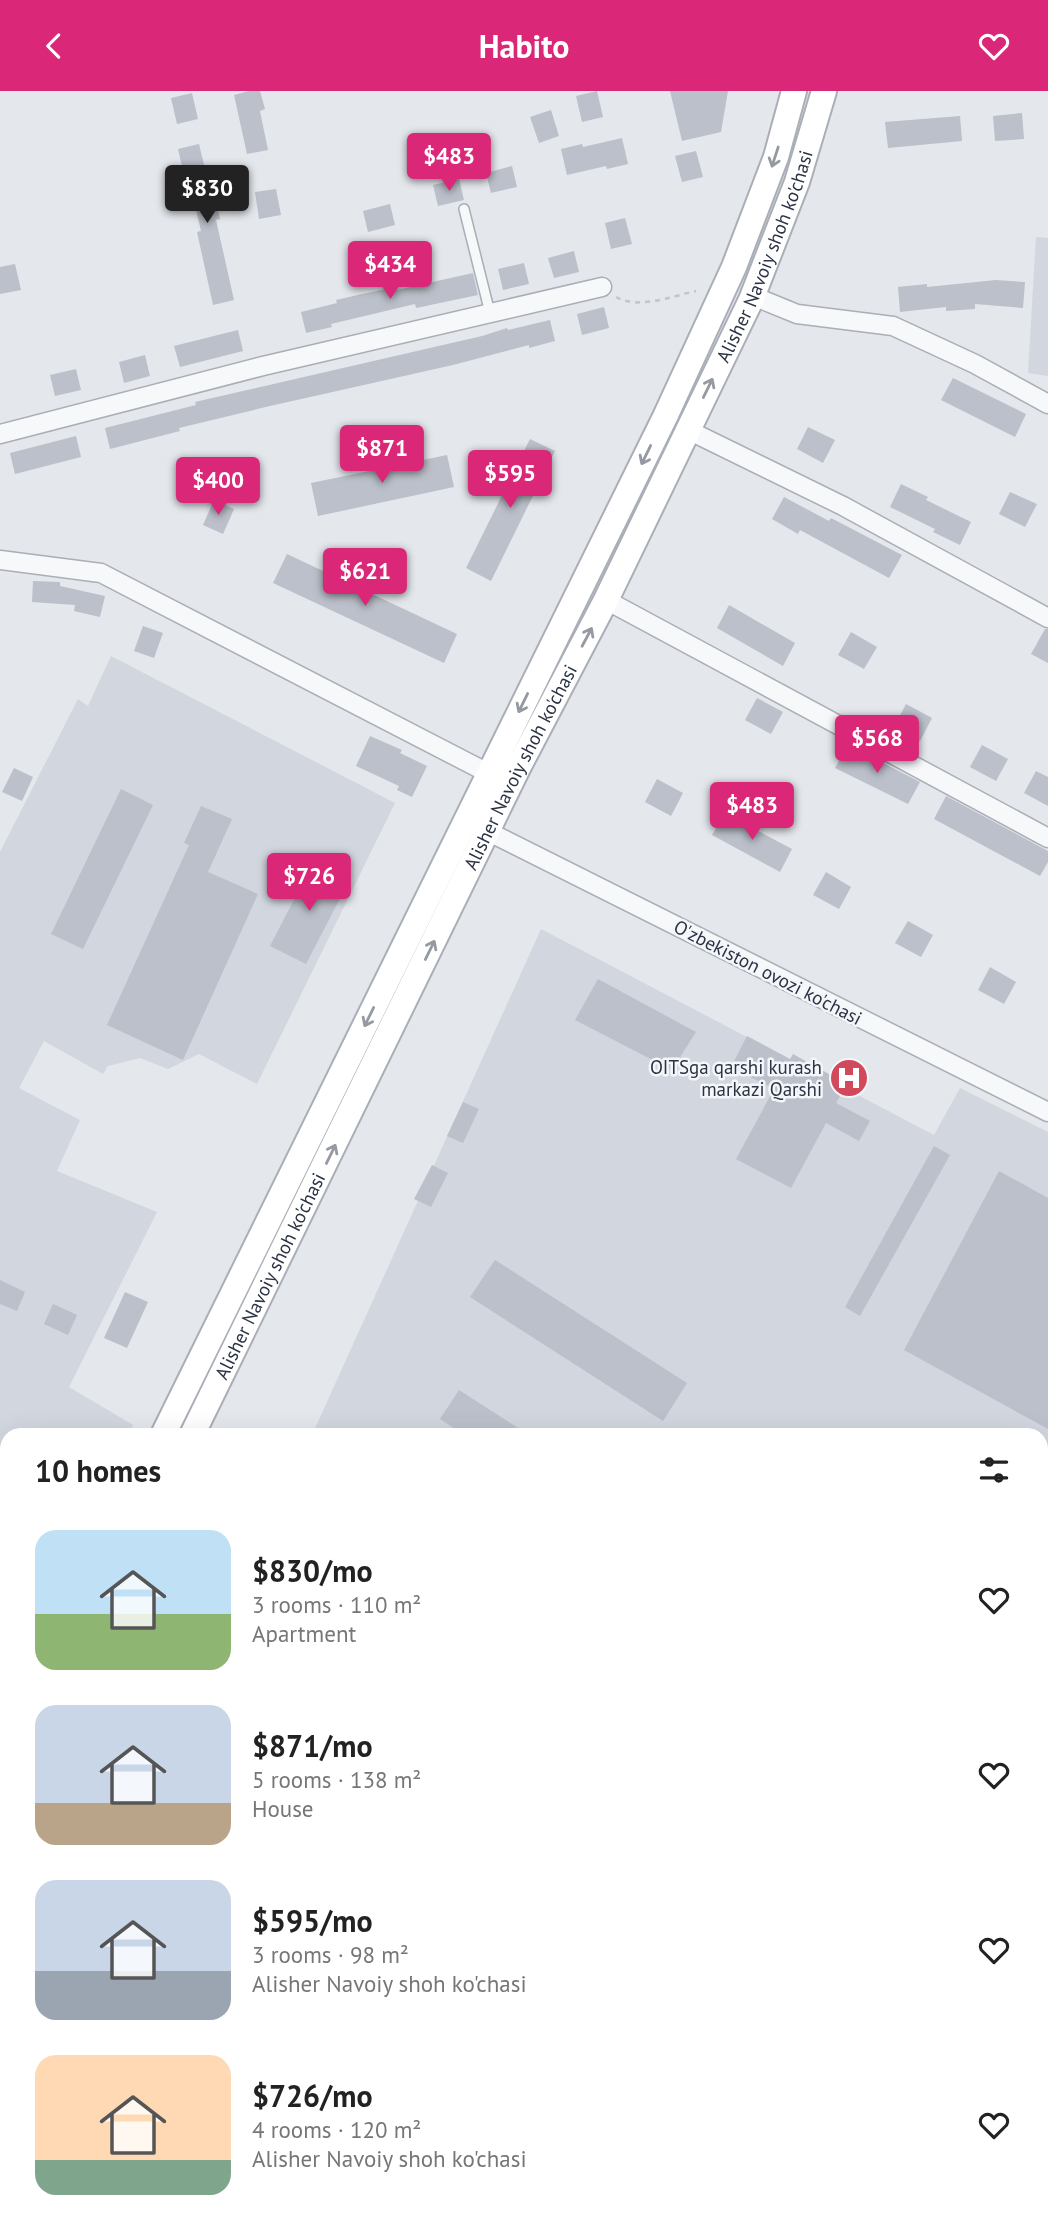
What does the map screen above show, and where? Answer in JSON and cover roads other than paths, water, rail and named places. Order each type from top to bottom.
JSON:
[{"type":"main road","name":"Alisher Navoiy shoh ko'chasi","points":[[166,1428],[665,417],[734,267],[776,157],[794,91]]},
{"type":"main road","name":"Alisher Navoiy shoh ko'chasi","points":[[195,1428],[488,831],[606,600],[753,296],[797,182],[824,91]]},
{"type":"street","points":[[0,433],[263,366],[602,287]]},
{"type":"street","points":[[753,296],[797,314],[893,325],[975,363],[1048,404]]},
{"type":"street","points":[[688,430],[843,506],[1048,618]]},
{"type":"street","points":[[0,560],[101,573],[488,773]]},
{"type":"street","points":[[606,600],[1048,838]]},
{"type":"street","name":"O'zbekiston ovozi ko'chasi","points":[[465,820],[1048,1112]]},
{"type":"lane","points":[[464,209],[490,313]]},
{"type":"place","name":"OITSga qarshi kurash markazi Qarshi","points":[[849,1078]]}]
